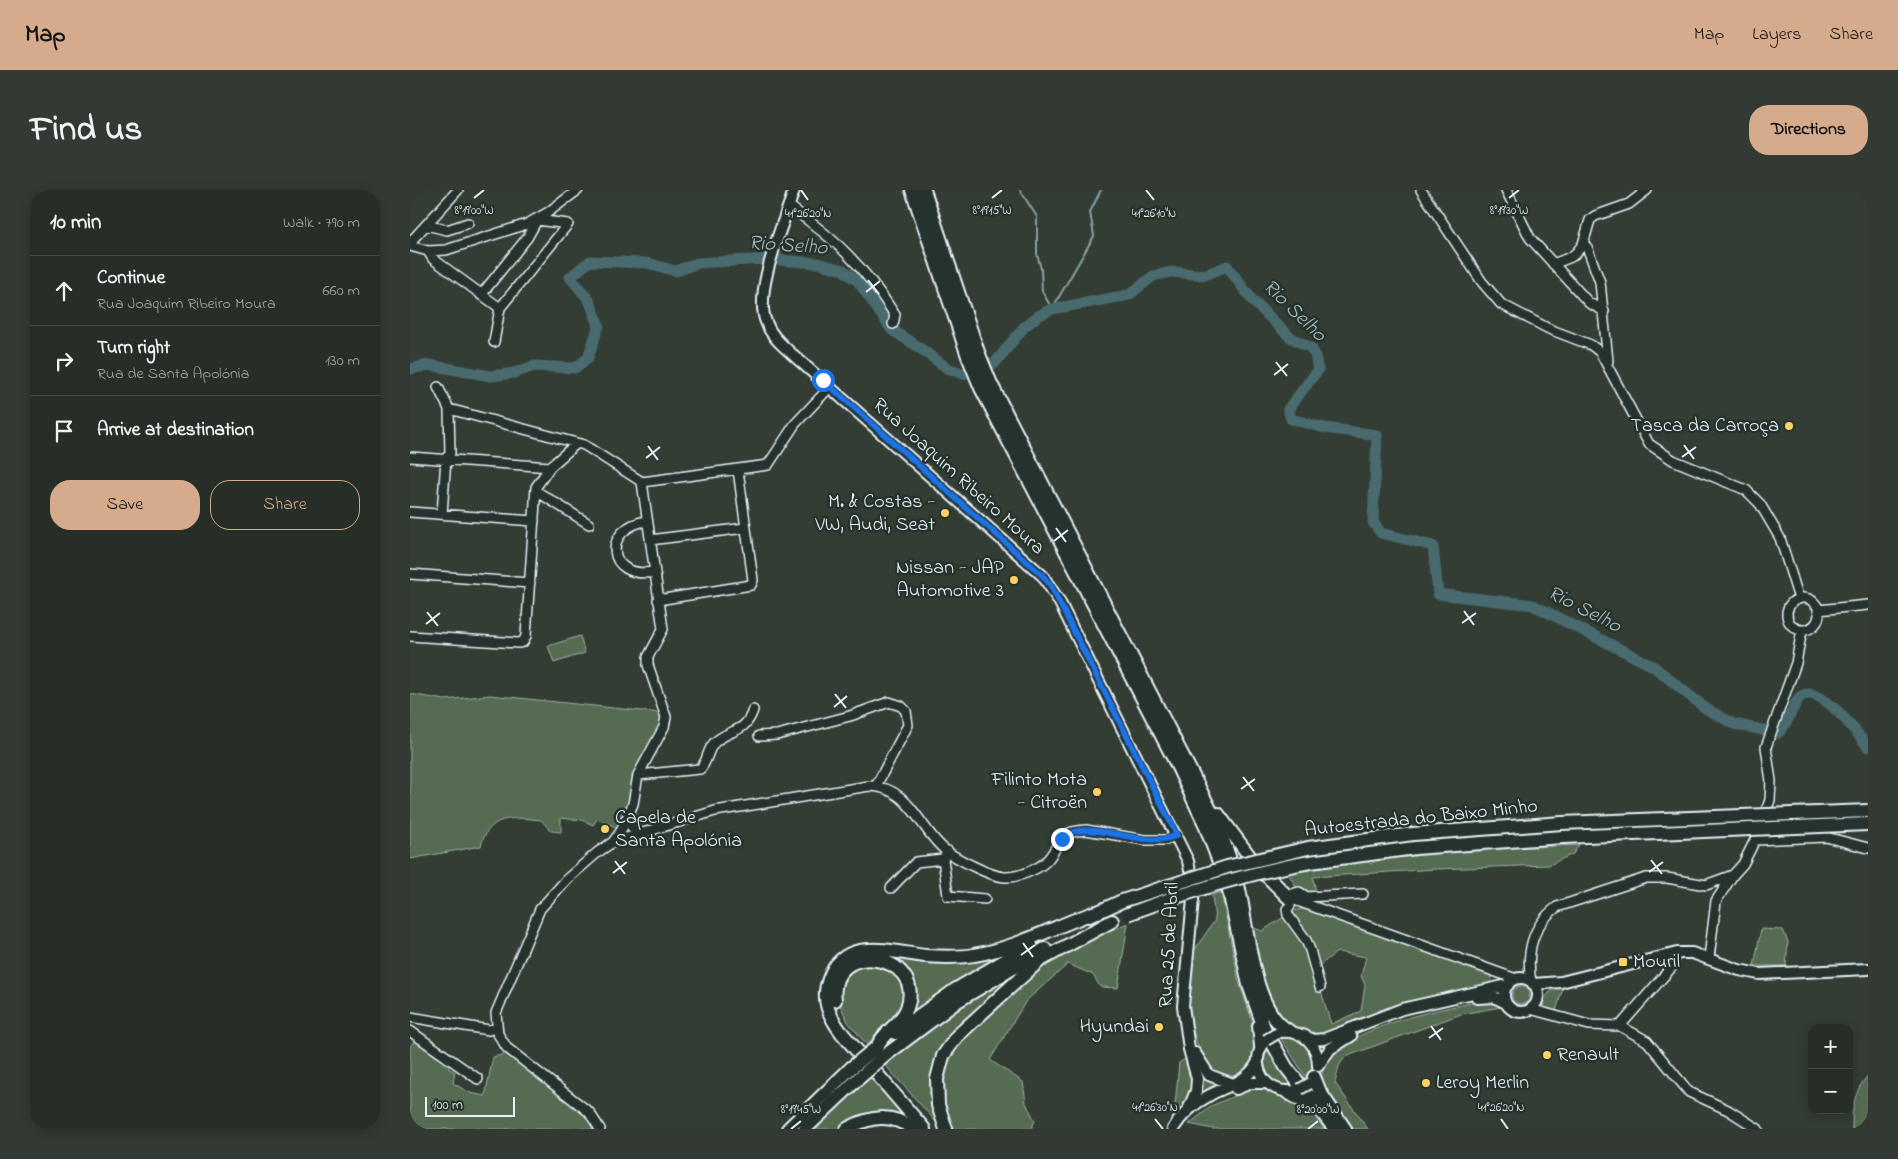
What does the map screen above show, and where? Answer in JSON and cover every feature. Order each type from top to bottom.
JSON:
[{"type":"highway","points":[[912,190],[986,386],[1238,884],[1260,992],[1274,1021],[1283,1032]]},
{"type":"highway","points":[[924,190],[973,354]]},
{"type":"highway","points":[[986,386],[1202,790],[1256,865],[1290,902]]},
{"type":"highway","points":[[1202,790],[1224,857],[1262,1010],[1290,1063],[1341,1129]]},
{"type":"highway","name":"Autoestrada do Baixo Minho","points":[[788,1129],[939,1001],[992,967],[1096,912],[1122,901],[1211,872],[1308,848],[1413,834],[1562,823],[1868,811]]},
{"type":"highway","name":"Autoestrada do Baixo Minho","points":[[882,1050],[989,981],[1055,944],[1128,914],[1207,887],[1273,869],[1310,862],[1415,848],[1563,837],[1868,824]]},
{"type":"highway","points":[[1224,857],[1245,987],[1264,1043]]},
{"type":"highway","points":[[1224,857],[1228,886],[1249,985],[1264,1028],[1286,1067],[1335,1129]]},
{"type":"highway","points":[[924,1129],[841,1032],[830,1015],[827,1007],[826,988],[836,965],[849,954],[865,949],[883,949],[952,958],[989,952],[1096,912]]},
{"type":"highway","points":[[946,1129],[938,1105],[936,1085],[939,1067],[949,1046],[965,1027],[1039,961],[1112,920]]},
{"type":"highway","points":[[882,1050],[881,1038],[902,1017],[909,998],[908,986],[898,970],[882,959],[872,957],[855,961],[838,978],[834,996],[838,1013],[849,1030],[934,1129]]},
{"type":"highway","name":"Autoestrada do Baixo Minho","points":[[805,1129],[855,1073]]},
{"type":"highway","points":[[1314,1075],[1320,1092],[1345,1129]]},
{"type":"highway","points":[[1294,1091],[1308,1103],[1329,1129]]},
{"type":"highway","points":[[847,1129],[865,1120],[885,1117],[904,1122],[913,1129]]},
{"type":"main road","name":"Rua Joaquim Ribeiro Moura","points":[[794,190],[766,276],[762,306],[769,329],[779,342],[1043,576],[1051,586],[1175,833]]},
{"type":"main road","name":"Rua 25 de Abril","points":[[1173,1129],[1188,1110],[1196,1091],[1197,1079],[1186,1034],[1183,1006],[1194,889],[1188,861],[1175,833]]},
{"type":"main road","points":[[1561,982],[1534,1003],[1518,1012],[1494,997],[1483,997],[1405,1014],[1369,1027],[1340,1042],[1325,1054],[1314,1075],[1294,1091],[1272,1088],[1266,1083],[1258,1070],[1257,1063],[1264,1043],[1283,1032],[1314,1040],[1324,1039],[1402,1009],[1494,989],[1514,981],[1532,983],[1561,982],[1677,953],[1692,953],[1740,970],[1759,974],[1868,969]]},
{"type":"main road","points":[[1506,1003],[1504,993],[1514,981]]},
{"type":"main road","points":[[1532,983],[1534,1003]]},
{"type":"main road","name":"Rua 25 de Abril","points":[[1186,1034],[1201,1065],[1209,1075],[1233,1084]]},
{"type":"main road","points":[[1303,1036],[1315,1048],[1314,1075]]},
{"type":"main road","name":"Rua 25 de Abril","points":[[1188,1110],[1208,1096],[1248,1076],[1257,1063]]},
{"type":"main road","points":[[1180,1129],[1191,1114],[1211,1101],[1251,1083],[1266,1083]]},
{"type":"street","points":[[458,190],[414,238],[410,246],[428,251],[446,250],[537,220],[578,190]]},
{"type":"street","points":[[1421,190],[1482,282],[1502,304],[1549,329],[1586,343],[1600,352],[1649,444],[1673,460],[1746,490],[1764,508],[1780,538],[1799,599]]},
{"type":"street","points":[[1506,190],[1526,232],[1589,303],[1604,311]]},
{"type":"street","points":[[1554,264],[1571,257],[1583,244],[1590,220],[1595,216],[1629,204],[1647,190]]},
{"type":"street","points":[[789,206],[822,230],[870,276],[895,315],[893,324]]},
{"type":"street","points":[[480,295],[527,238],[537,220]]},
{"type":"street","points":[[494,342],[500,308],[568,224],[537,220]]},
{"type":"street","points":[[426,225],[447,230],[468,223]]},
{"type":"street","points":[[1583,244],[1587,247],[1600,282],[1609,368]]},
{"type":"street","points":[[428,251],[433,259],[500,308]]},
{"type":"street","points":[[1586,343],[1598,339],[1606,331]]},
{"type":"street","points":[[1600,352],[1604,346],[1606,331]]},
{"type":"street","points":[[438,387],[449,409],[450,452],[446,459],[442,514]]},
{"type":"street","points":[[449,409],[584,445],[642,482],[768,465],[795,424],[830,387]]},
{"type":"street","points":[[410,636],[523,642],[526,636],[536,487],[550,467],[576,444]]},
{"type":"street","points":[[410,457],[550,467]]},
{"type":"street","points":[[658,600],[751,585],[753,580],[738,470]]},
{"type":"street","points":[[627,838],[626,828],[636,793],[638,775],[661,734],[666,717],[648,665],[648,657],[663,629],[642,482]]},
{"type":"street","points":[[536,491],[589,524]]},
{"type":"street","points":[[410,512],[534,521]]},
{"type":"street","points":[[647,521],[634,524],[622,532],[617,540],[615,551],[622,566],[630,572],[641,574],[654,572]]},
{"type":"street","points":[[650,540],[745,528]]},
{"type":"street","points":[[410,574],[530,583]]},
{"type":"street","points":[[1709,958],[1716,901],[1733,874],[1743,864],[1755,840],[1770,800],[1772,790],[1766,754],[1768,741],[1796,663],[1801,635],[1804,630],[1814,625],[1817,621],[1818,610],[1813,602],[1799,599],[1791,604],[1788,617],[1795,628],[1804,630]]},
{"type":"street","points":[[1818,610],[1868,605]]},
{"type":"street","points":[[759,736],[777,735],[850,716],[889,702],[901,706],[906,711],[908,725],[876,786]]},
{"type":"street","points":[[638,775],[700,769],[713,744],[743,727],[751,718],[753,710]]},
{"type":"street","points":[[613,842],[715,811],[856,787],[876,786],[902,798],[945,855],[985,871],[1007,877],[1044,863],[1065,836],[1074,831],[1086,830],[1152,841],[1166,840],[1175,833]]},
{"type":"street","points":[[630,812],[632,828],[638,835]]},
{"type":"street","points":[[600,1129],[590,1112],[507,1048],[496,1028],[496,1013],[501,996],[540,910],[571,874],[613,842],[622,832],[630,812]]},
{"type":"street","points":[[1755,840],[1826,837],[1868,848]]},
{"type":"street","points":[[890,888],[916,862],[945,855]]},
{"type":"street","points":[[945,855],[948,896],[985,899]]},
{"type":"street","points":[[1305,901],[1488,969],[1514,981],[1528,964],[1538,926],[1546,915],[1557,907],[1646,878],[1668,878],[1706,885],[1733,874]]},
{"type":"street","points":[[1320,987],[1306,940],[1288,915],[1287,909],[1290,902],[1363,894]]},
{"type":"street","points":[[1620,1026],[1672,968],[1677,953]]},
{"type":"street","points":[[1528,964],[1532,983]]},
{"type":"street","points":[[1488,969],[1496,980],[1494,989]]},
{"type":"street","points":[[1534,1003],[1544,1012],[1589,1025],[1620,1026],[1647,1041],[1689,1092],[1728,1110],[1758,1129]]},
{"type":"street","points":[[410,1017],[488,1030],[496,1028]]},
{"type":"street","points":[[410,1031],[478,1079]]},
{"type":"green space","points":[[580,636],[585,653],[554,663],[548,646]]},
{"type":"green space","points":[[410,694],[445,700],[490,695],[661,713],[663,723],[618,828],[597,819],[593,825],[582,820],[561,818],[561,832],[551,831],[541,820],[512,818],[496,823],[490,828],[481,846],[410,859]]},
{"type":"green space","points":[[1579,845],[1573,854],[1549,865],[1436,869],[1313,877],[1316,892],[1305,893],[1301,888],[1296,887],[1288,873],[1367,861],[1371,864],[1376,860],[1480,849]]},
{"type":"green space","points":[[1221,892],[1239,982],[1258,1038],[1250,1067],[1242,1074],[1224,1078],[1214,1073],[1206,1064],[1196,1041],[1191,1023],[1189,996],[1191,955],[1215,920],[1212,895]]},
{"type":"green space","points":[[1304,909],[1486,973],[1491,976],[1492,982],[1485,988],[1412,1003],[1380,1014],[1337,1033],[1320,1036],[1310,1034],[1288,1024],[1273,1013],[1262,982],[1252,927],[1262,931],[1287,915],[1307,945],[1331,1024],[1361,1011],[1365,985],[1361,976],[1366,957],[1337,952],[1316,968],[1309,938],[1290,911]]},
{"type":"green space","points":[[1128,923],[1118,988],[1100,987],[1093,975],[1068,964],[1026,1001],[990,1060],[1023,1082],[1026,1103],[1035,1121],[1031,1129],[953,1129],[943,1101],[941,1081],[950,1054],[971,1031],[1046,961],[1082,942]]},
{"type":"green space","points":[[1761,929],[1783,930],[1788,942],[1786,966],[1754,966]]},
{"type":"green space","points":[[1006,952],[974,970],[909,1015],[911,983],[875,954]]},
{"type":"green space","points":[[865,962],[894,970],[904,987],[902,1011],[867,1045],[848,1022],[839,1003],[843,976]]},
{"type":"green space","points":[[1025,967],[937,1056],[931,1081],[937,1123],[885,1065],[948,1015]]},
{"type":"green space","points":[[1564,985],[1556,1011],[1545,1008],[1542,1001],[1550,992]]},
{"type":"green space","points":[[1517,986],[1525,986],[1530,991],[1528,1002],[1517,1004],[1512,999],[1512,991]]},
{"type":"green space","points":[[1484,1001],[1492,1002],[1501,1007],[1461,1014],[1345,1057],[1339,1066],[1335,1083],[1368,1129],[1352,1129],[1330,1100],[1322,1081],[1325,1064],[1339,1049],[1360,1035],[1387,1024],[1443,1009]]},
{"type":"green space","points":[[1291,1036],[1304,1043],[1311,1053],[1312,1065],[1307,1079],[1280,1037]]},
{"type":"green space","points":[[417,1038],[451,1063],[448,1068],[455,1072],[453,1083],[470,1093],[485,1096],[493,1057],[509,1053],[587,1113],[597,1129],[410,1129],[410,1046]]},
{"type":"green space","points":[[1270,1045],[1296,1086],[1279,1084],[1267,1075],[1263,1062],[1265,1053]]},
{"type":"green space","points":[[1188,1057],[1192,1075],[1191,1089],[1185,1102],[1174,1116],[1179,1063]]},
{"type":"green space","points":[[1200,1070],[1219,1085],[1198,1095]]},
{"type":"green space","points":[[872,1076],[906,1119],[857,1119],[840,1129],[813,1129]]},
{"type":"green space","points":[[1868,1076],[1868,1129],[1852,1129],[1853,1107],[1863,1081]]},
{"type":"green space","points":[[1256,1087],[1306,1105],[1324,1129],[1213,1129],[1189,1124],[1213,1105]]},
{"type":"waterway","points":[[1020,190],[1037,217],[1037,254],[1041,269],[1042,291],[1052,309]]},
{"type":"waterway","points":[[1052,309],[1094,236],[1090,212],[1101,190]]},
{"type":"waterway","name":"Rio Selho","points":[[410,369],[429,365],[491,376],[514,373],[534,366],[575,368],[588,358],[599,325],[589,300],[570,277],[590,261],[647,263],[676,271],[698,263],[766,259],[817,263],[843,270],[858,281],[892,330],[947,368],[964,374],[995,363],[1024,327],[1038,316],[1052,309],[1129,295],[1153,276],[1171,272],[1205,275],[1227,266],[1253,301],[1290,337],[1311,348],[1315,355],[1318,370],[1288,409],[1291,419],[1325,428],[1377,435],[1373,522],[1381,533],[1433,546],[1438,594],[1533,605],[1653,666],[1705,708],[1734,724],[1778,733],[1786,723],[1800,697],[1808,694],[1817,696],[1837,711],[1868,747]]},
{"type":"place","name":"Tasca da Carroça","points":[[1789,426]]},
{"type":"place","name":"M. & Costas - VW, Audi, Seat","points":[[945,513]]},
{"type":"place","name":"Nissan - JAP Automotive 3","points":[[1014,580]]},
{"type":"place","name":"Filinto Mota - Citroën","points":[[1097,792]]},
{"type":"place","name":"Capela de Santa Apolónia","points":[[605,829]]},
{"type":"place","name":"Mouril","points":[[1623,962]]},
{"type":"place","name":"Hyundai","points":[[1159,1027]]},
{"type":"place","name":"Renault","points":[[1547,1055]]},
{"type":"place","name":"Leroy Merlin","points":[[1426,1083]]},
{"type":"route","points":[[823,380],[1043,576],[1051,586],[1177,835],[1159,841],[1086,830],[1074,831],[1062,839]]}]
